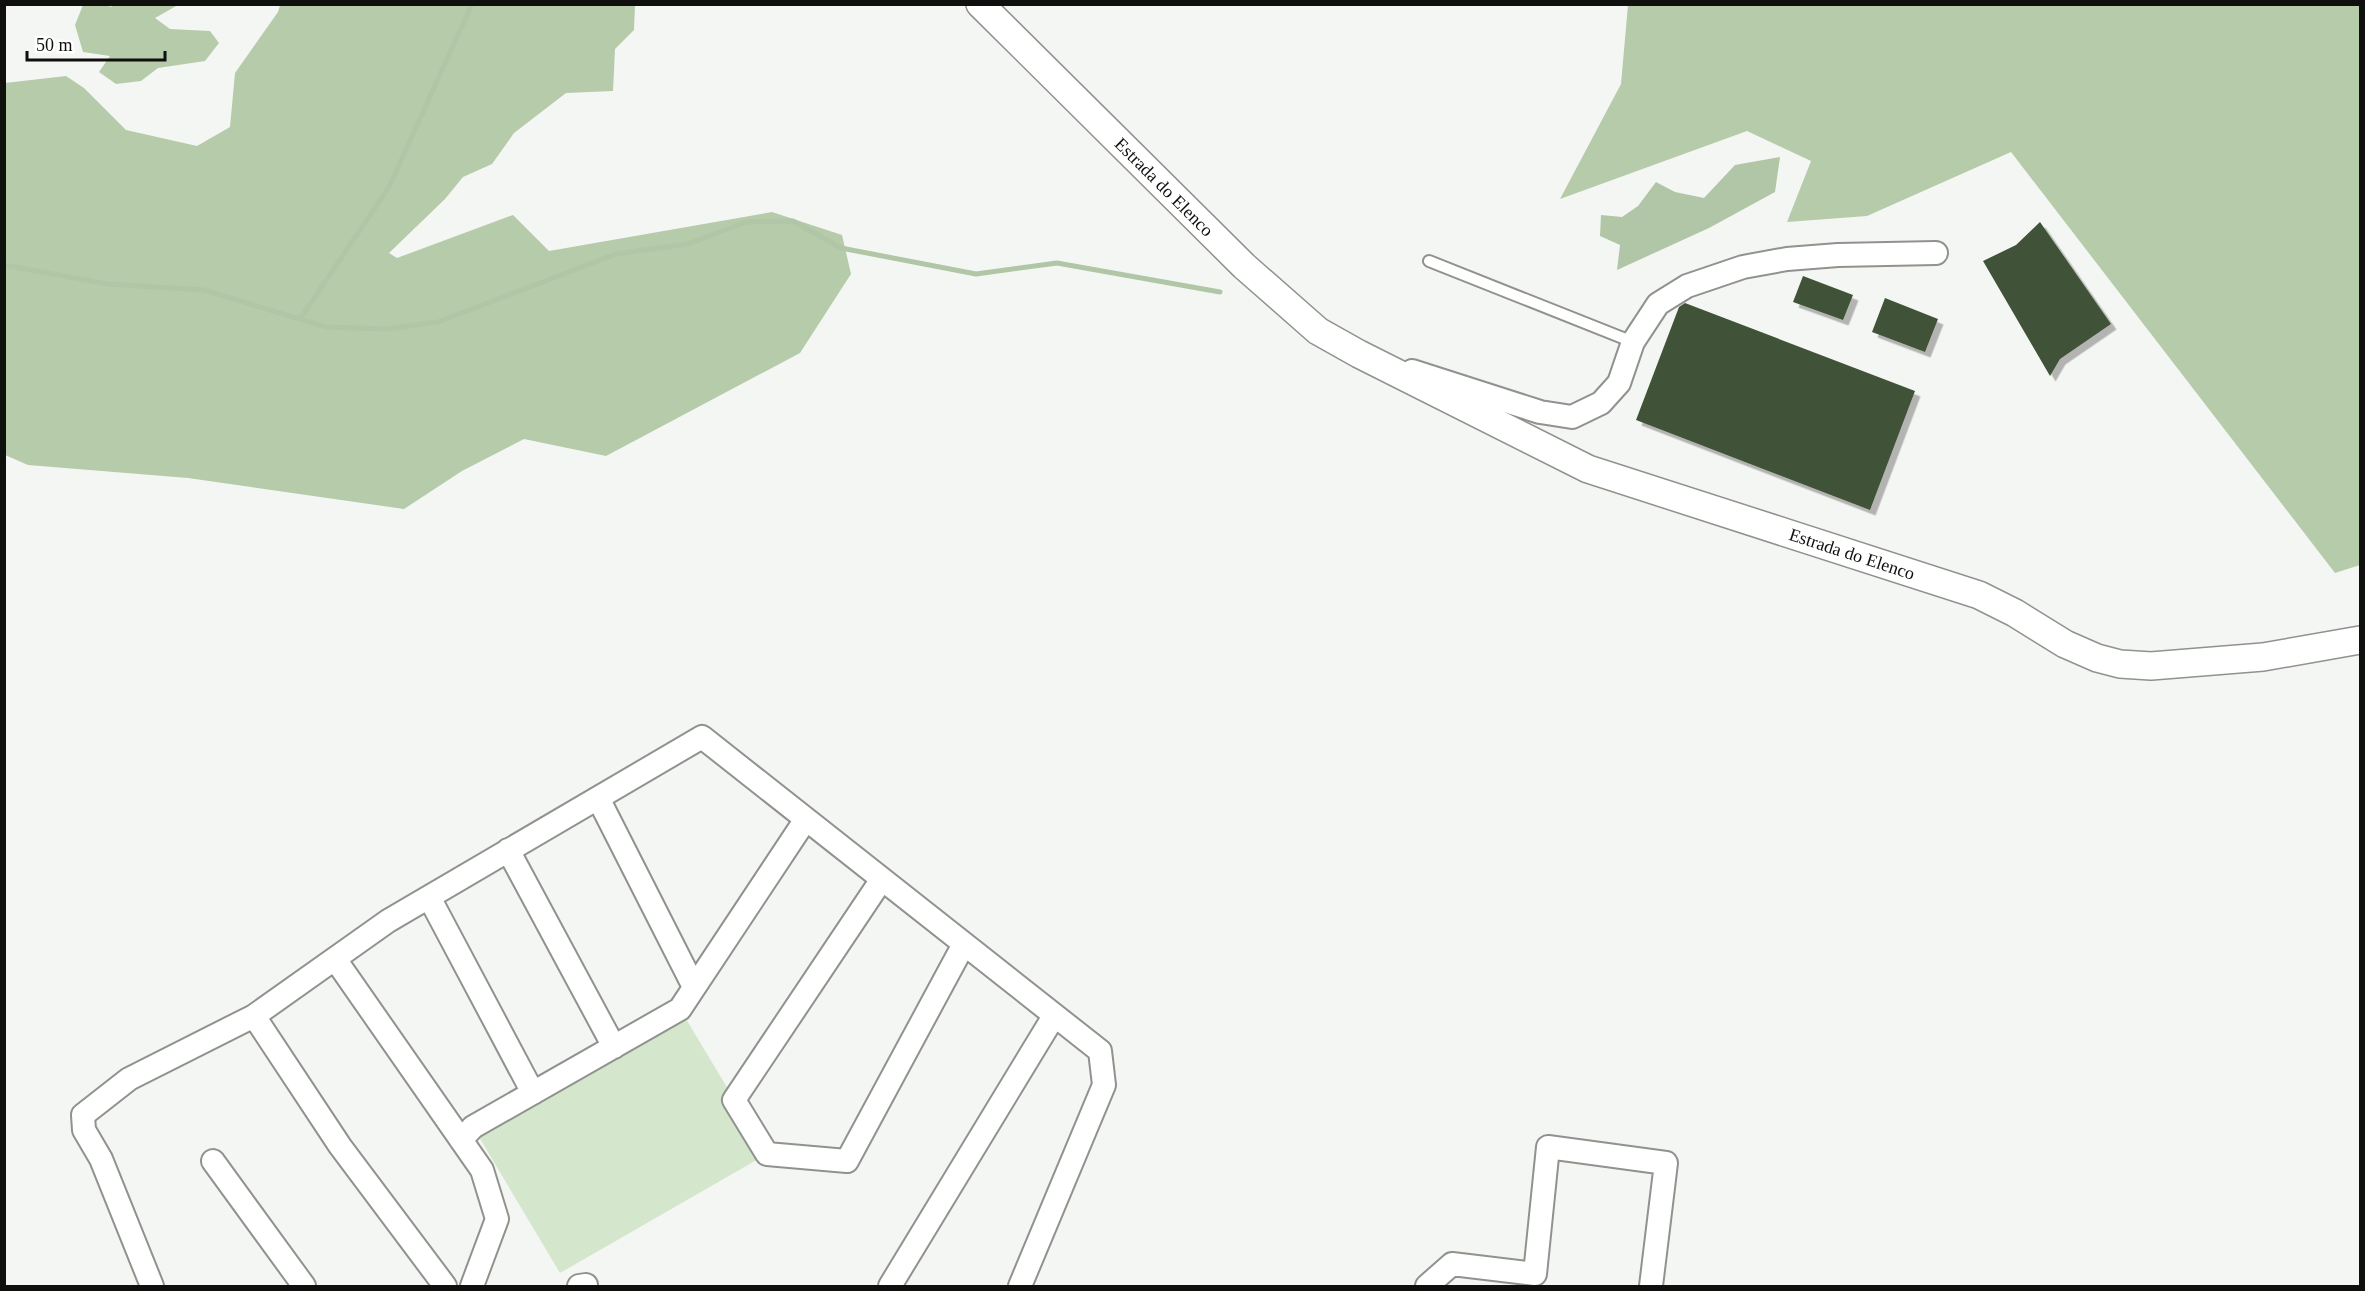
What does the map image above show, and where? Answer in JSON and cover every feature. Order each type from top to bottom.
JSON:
[{"type":"street","name":"Estrada do Elenco","points":[[980,4],[1244,266],[1318,330],[1359,354],[1588,468],[1979,596],[2015,613],[2065,644],[2097,658],[2120,664],[2151,666],[2263,657],[2361,640]]},
{"type":"street","name":"Estrada do Elenco","points":[[1359,354],[1540,412],[1572,417],[1601,403],[1619,382],[1633,342],[1658,304],[1687,286],[1743,267],[1786,259],[1838,255],[1936,253]]},
{"type":"street","points":[[152,1287],[101,1159],[84,1130],[83,1115],[129,1079],[254,1016],[388,921],[702,737],[1100,1051],[1104,1085],[1020,1287]]},
{"type":"street","points":[[598,798],[694,987]]},
{"type":"street","points":[[461,1140],[473,1127],[680,1009],[806,819]]},
{"type":"street","points":[[508,850],[614,1047]]},
{"type":"street","points":[[882,879],[734,1100],[767,1154],[847,1161],[964,944]]},
{"type":"street","points":[[429,897],[533,1093]]},
{"type":"street","points":[[335,959],[482,1170],[497,1219],[472,1287]]},
{"type":"street","points":[[254,1016],[340,1146],[445,1287]]},
{"type":"street","points":[[890,1287],[1054,1016]]},
{"type":"street","points":[[1427,1287],[1452,1264],[1534,1280],[1548,1147],[1666,1163],[1651,1287]]},
{"type":"street","points":[[213,1161],[304,1287]]},
{"type":"lane","points":[[1429,261],[1633,342]]},
{"type":"shaded area","points":[[114,4],[178,5],[155,18],[170,29],[210,31],[219,43],[205,61],[158,68],[141,81],[116,84],[99,72],[110,56],[83,52],[75,25],[83,5],[111,7]]},
{"type":"shaded area","points":[[280,5],[635,5],[634,30],[615,49],[613,91],[566,93],[514,133],[492,164],[463,177],[445,199],[389,253],[397,258],[513,215],[549,251],[772,212],[842,235],[851,274],[800,353],[606,456],[524,439],[462,471],[404,509],[188,478],[28,465],[5,455],[5,83],[66,76],[84,88],[126,130],[197,146],[230,127],[235,73],[278,12]]},
{"type":"shaded area","points":[[1628,5],[2360,5],[2360,565],[2335,573],[2011,152],[1867,216],[1787,222],[1811,161],[1747,131],[1560,199],[1621,84]]},
{"type":"shaded area","points":[[1780,157],[1775,192],[1709,228],[1617,270],[1620,245],[1600,236],[1601,215],[1622,217],[1638,206],[1656,182],[1675,192],[1704,198],[1735,165]]},
{"type":"shaded area","points":[[680,1009],[767,1154],[560,1273],[473,1127]]},
{"type":"building","points":[[2040,222],[2111,324],[2060,359],[2050,376],[1983,261],[2016,245]]},
{"type":"building","points":[[1803,276],[1853,295],[1843,320],[1793,302]]},
{"type":"building","points":[[1885,298],[1938,319],[1925,352],[1872,332]]},
{"type":"building","points":[[1685,303],[1915,391],[1870,510],[1636,420],[1679,307]]},
{"type":"waterway","points":[[300,319],[389,187],[472,4]]},
{"type":"waterway","points":[[4,265],[107,284],[204,290],[326,327],[386,329],[438,322],[616,254],[688,244],[746,222],[793,221],[841,248],[976,274],[1057,263],[1220,292]]}]
